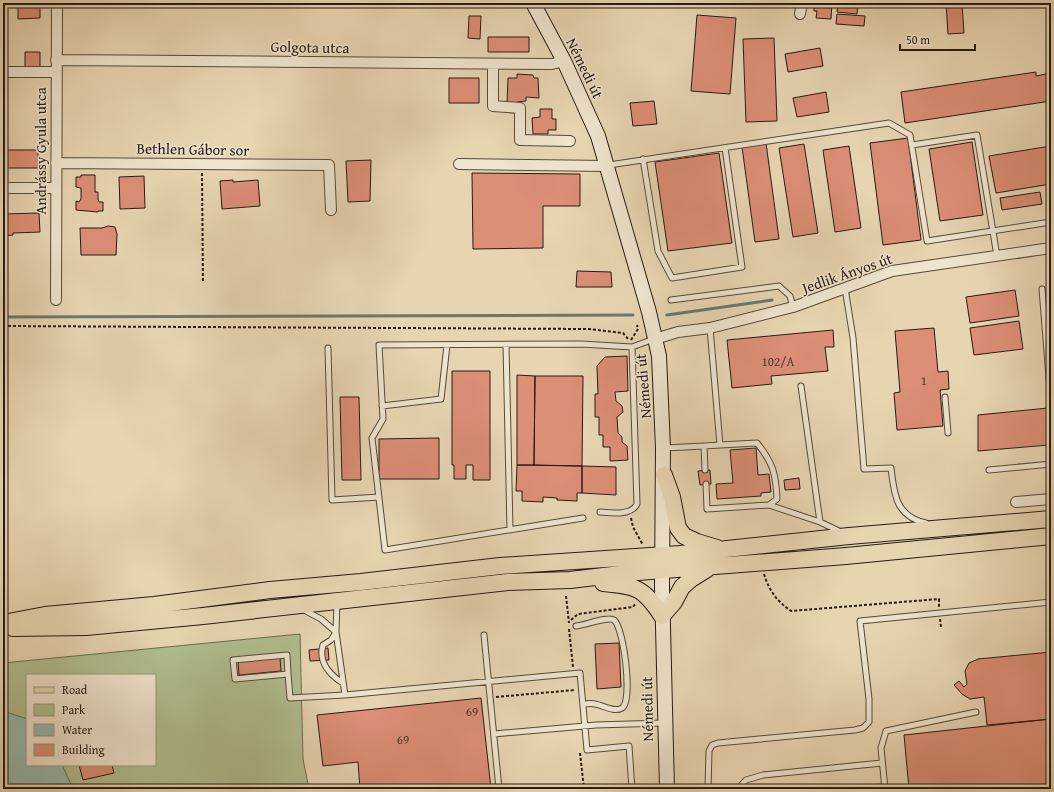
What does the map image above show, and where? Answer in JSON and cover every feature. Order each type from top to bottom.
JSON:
[{"type":"main road","name":"Némedi út","points":[[533,3],[564,61],[598,136],[655,339],[661,376],[664,475],[662,616],[667,789]]},
{"type":"main road","points":[[664,475],[672,497],[678,528],[684,536],[697,542],[724,550]]},
{"type":"main road","points":[[570,580],[724,550],[849,536],[1051,519]]},
{"type":"main road","points":[[3,628],[86,627],[280,606],[331,594],[356,586],[500,566],[662,563],[709,567],[1051,536]]},
{"type":"main road","points":[[3,623],[45,615],[154,605],[508,582],[570,580],[630,586],[644,592],[662,616],[674,602],[682,587],[691,578],[709,567]]},
{"type":"street","name":"Andrássy Gyula utca","points":[[56,300],[55,72],[57,3]]},
{"type":"street","points":[[800,14],[802,3]]},
{"type":"street","name":"Golgota utca","points":[[56,60],[493,64],[552,64],[564,61]]},
{"type":"street","points":[[493,64],[493,106],[520,108],[520,140],[570,141]]},
{"type":"street","points":[[3,72],[55,72]]},
{"type":"street","name":"Bethlen Gábor sor","points":[[56,163],[329,165],[332,210]]},
{"type":"street","points":[[459,164],[607,166]]},
{"type":"street","points":[[3,188],[55,188]]},
{"type":"street","name":"Jedlik Ányos út","points":[[655,339],[678,332],[710,328],[793,307],[892,271],[1051,248]]},
{"type":"street","points":[[1016,502],[1051,499]]},
{"type":"lane","points":[[607,166],[889,124],[910,135],[927,241],[1051,222]]},
{"type":"lane","points":[[912,145],[977,135],[997,256]]},
{"type":"lane","points":[[643,160],[658,251],[672,278],[742,267],[725,148]]},
{"type":"lane","points":[[671,300],[779,286],[790,296],[793,307]]},
{"type":"lane","points":[[845,288],[853,338],[864,469],[891,468],[894,496],[904,512],[911,519],[919,522],[945,527]]},
{"type":"lane","points":[[1042,289],[1051,402]]},
{"type":"lane","points":[[710,328],[720,445]]},
{"type":"lane","points":[[583,518],[385,550],[372,438],[383,419],[379,345],[581,344],[632,347],[655,339]]},
{"type":"lane","points":[[382,406],[441,399],[447,345]]},
{"type":"lane","points":[[506,345],[510,530]]},
{"type":"lane","points":[[600,512],[630,511],[635,508],[637,504],[632,347]]},
{"type":"lane","points":[[328,348],[332,500],[379,497]]},
{"type":"lane","points":[[801,386],[820,522]]},
{"type":"lane","points":[[945,397],[948,433]]},
{"type":"lane","points":[[663,448],[757,443],[770,458],[775,472],[777,499],[768,505]]},
{"type":"lane","points":[[704,446],[705,470]]},
{"type":"lane","points":[[989,470],[1051,464]]},
{"type":"lane","points":[[706,484],[708,509],[768,505],[820,522],[849,536]]},
{"type":"lane","points":[[331,594],[344,695]]},
{"type":"lane","points":[[708,789],[709,751],[712,746],[718,743],[863,728],[869,722],[869,699],[860,621],[1051,602]]},
{"type":"lane","points":[[280,606],[310,612],[336,632]]},
{"type":"lane","points":[[576,626],[597,622],[601,619],[609,618],[614,620],[622,634],[628,693],[626,703],[622,708],[617,710],[596,704],[583,704]]},
{"type":"lane","points":[[336,632],[331,640],[323,645],[322,660],[326,669],[342,683]]},
{"type":"lane","points":[[484,635],[499,789]]},
{"type":"lane","points":[[288,674],[235,679],[233,660],[286,656],[288,674],[290,698],[344,695],[580,673],[587,750],[629,746],[632,789]]},
{"type":"lane","points":[[844,789],[885,788],[881,748],[886,730],[976,712]]},
{"type":"lane","points":[[494,734],[585,726],[664,723]]},
{"type":"lane","points":[[738,789],[746,780],[763,775],[882,763]]},
{"type":"path","points":[[202,164],[203,283]]},
{"type":"path","points":[[632,347],[631,338],[638,330],[637,325]]},
{"type":"path","points":[[3,326],[590,328],[623,333],[632,347]]},
{"type":"path","points":[[630,511],[633,527],[643,546]]},
{"type":"path","points":[[764,573],[770,592],[791,611],[939,599],[941,627]]},
{"type":"path","points":[[566,596],[569,627]]},
{"type":"path","points":[[569,622],[578,614],[633,607],[638,601]]},
{"type":"path","points":[[490,698],[575,690]]},
{"type":"green space","points":[[300,634],[303,759],[309,789],[73,789],[62,766],[156,766],[156,674],[26,674],[26,719],[3,711],[3,663]]},
{"type":"water","points":[[3,711],[26,719],[26,766],[62,766],[73,789],[3,789]]},
{"type":"building","points":[[18,3],[40,3],[40,18],[18,19]]},
{"type":"building","points":[[814,3],[832,3],[831,19],[816,18],[817,11],[814,11]]},
{"type":"building","points":[[838,3],[858,3],[857,14],[837,12]]},
{"type":"building","points":[[946,3],[976,3],[962,4],[964,33],[948,34]]},
{"type":"building","points":[[1048,3],[1051,3],[1051,23],[1049,23]]},
{"type":"building","points":[[837,14],[865,16],[864,26],[836,24]]},
{"type":"building","points":[[697,15],[736,18],[730,94],[691,91]]},
{"type":"building","points":[[469,16],[481,16],[480,39],[468,38]]},
{"type":"building","points":[[488,37],[529,37],[529,52],[488,52]]},
{"type":"building","points":[[774,38],[777,121],[746,122],[743,39]]},
{"type":"building","points":[[820,48],[823,66],[788,72],[785,54]]},
{"type":"building","points":[[25,52],[40,52],[40,67],[25,67]]},
{"type":"building","points":[[1036,72],[1036,76],[1051,73],[1051,101],[905,123],[901,92]]},
{"type":"building","points":[[517,74],[533,75],[534,78],[538,78],[539,98],[526,97],[526,101],[517,102],[516,105],[507,104],[508,78],[517,78]]},
{"type":"building","points":[[449,78],[479,78],[479,103],[449,103]]},
{"type":"building","points":[[826,92],[829,112],[797,117],[793,98]]},
{"type":"building","points":[[654,101],[657,124],[633,126],[630,103]]},
{"type":"building","points":[[540,109],[552,109],[552,119],[556,119],[556,130],[548,130],[548,134],[533,134],[532,118],[540,117]]},
{"type":"building","points":[[908,138],[921,240],[883,245],[870,143]]},
{"type":"building","points":[[972,142],[983,215],[940,221],[929,149]]},
{"type":"building","points":[[766,143],[779,239],[755,242],[742,147]]},
{"type":"building","points":[[804,144],[818,233],[793,237],[779,148]]},
{"type":"building","points":[[849,146],[861,228],[835,232],[823,150]]},
{"type":"building","points":[[1051,146],[1051,184],[996,193],[989,156]]},
{"type":"building","points":[[3,150],[38,150],[38,168],[3,168]]},
{"type":"building","points":[[719,153],[732,243],[668,251],[655,162]]},
{"type":"building","points":[[371,160],[370,201],[348,202],[346,161]]},
{"type":"building","points":[[472,173],[580,174],[580,206],[543,206],[543,248],[473,249]]},
{"type":"building","points":[[81,175],[95,175],[95,192],[98,192],[99,202],[103,202],[103,211],[76,210],[76,201],[79,202],[81,199],[81,188],[76,187],[76,177],[81,177]]},
{"type":"building","points":[[144,176],[145,208],[120,209],[119,177]]},
{"type":"building","points":[[233,180],[233,182],[258,180],[260,206],[222,209],[220,181]]},
{"type":"building","points":[[1040,192],[1042,204],[1002,210],[1000,198]]},
{"type":"building","points":[[39,213],[40,232],[13,233],[13,235],[3,236],[3,214]]},
{"type":"building","points":[[108,226],[115,227],[117,234],[116,255],[81,255],[80,228],[102,228]]},
{"type":"building","points":[[577,271],[611,272],[612,287],[576,287]]},
{"type":"building","points":[[1015,290],[1019,316],[970,323],[966,297]]},
{"type":"building","points":[[1019,321],[1023,349],[974,355],[970,328]]},
{"type":"building","points":[[934,328],[938,372],[948,371],[949,389],[940,390],[943,426],[897,430],[894,393],[900,392],[895,331]]},
{"type":"building","points":[[833,330],[834,347],[825,347],[828,371],[771,376],[772,384],[732,388],[727,340]]},
{"type":"building","points":[[627,356],[628,391],[615,392],[616,401],[622,406],[623,412],[617,417],[618,433],[622,437],[622,442],[627,446],[628,460],[610,461],[610,447],[603,447],[603,435],[599,435],[599,417],[595,417],[595,394],[598,394],[597,366],[605,357]]},
{"type":"building","points":[[452,371],[490,371],[490,480],[473,480],[473,465],[466,465],[466,479],[454,479],[454,465],[452,465]]},
{"type":"building","points":[[517,375],[535,376],[534,465],[517,465]]},
{"type":"building","points":[[535,376],[583,376],[582,466],[534,465]]},
{"type":"building","points":[[340,397],[359,397],[361,480],[342,480]]},
{"type":"building","points":[[1048,408],[1049,445],[978,451],[978,415]]},
{"type":"building","points":[[439,438],[439,479],[379,479],[379,439]]},
{"type":"building","points":[[756,448],[758,475],[769,474],[771,492],[761,493],[761,496],[717,499],[716,484],[733,483],[730,450]]},
{"type":"building","points":[[517,465],[582,466],[582,493],[577,493],[577,501],[557,500],[557,498],[543,497],[543,502],[522,501],[522,491],[516,491]]},
{"type":"building","points":[[582,466],[616,467],[616,495],[582,493]]},
{"type":"building","points":[[710,470],[711,484],[700,485],[698,471]]},
{"type":"building","points":[[799,478],[800,489],[785,490],[784,480]]},
{"type":"building","points":[[619,643],[621,687],[597,689],[595,644]]},
{"type":"building","points":[[328,648],[329,660],[310,661],[309,650]]},
{"type":"building","points":[[1051,652],[1051,719],[987,725],[984,697],[970,699],[962,694],[954,685],[959,681],[964,687],[967,684],[965,671],[969,663],[978,659]]},
{"type":"building","points":[[280,658],[281,671],[239,675],[238,661]]},
{"type":"building","points":[[481,698],[491,789],[360,789],[358,762],[323,766],[317,715]]},
{"type":"building","points":[[1051,719],[1051,789],[909,789],[904,735]]},
{"type":"building","points":[[79,766],[112,766],[114,773],[83,780]]},
{"type":"waterway","points":[[667,315],[772,300]]},
{"type":"waterway","points":[[3,317],[633,315]]}]
